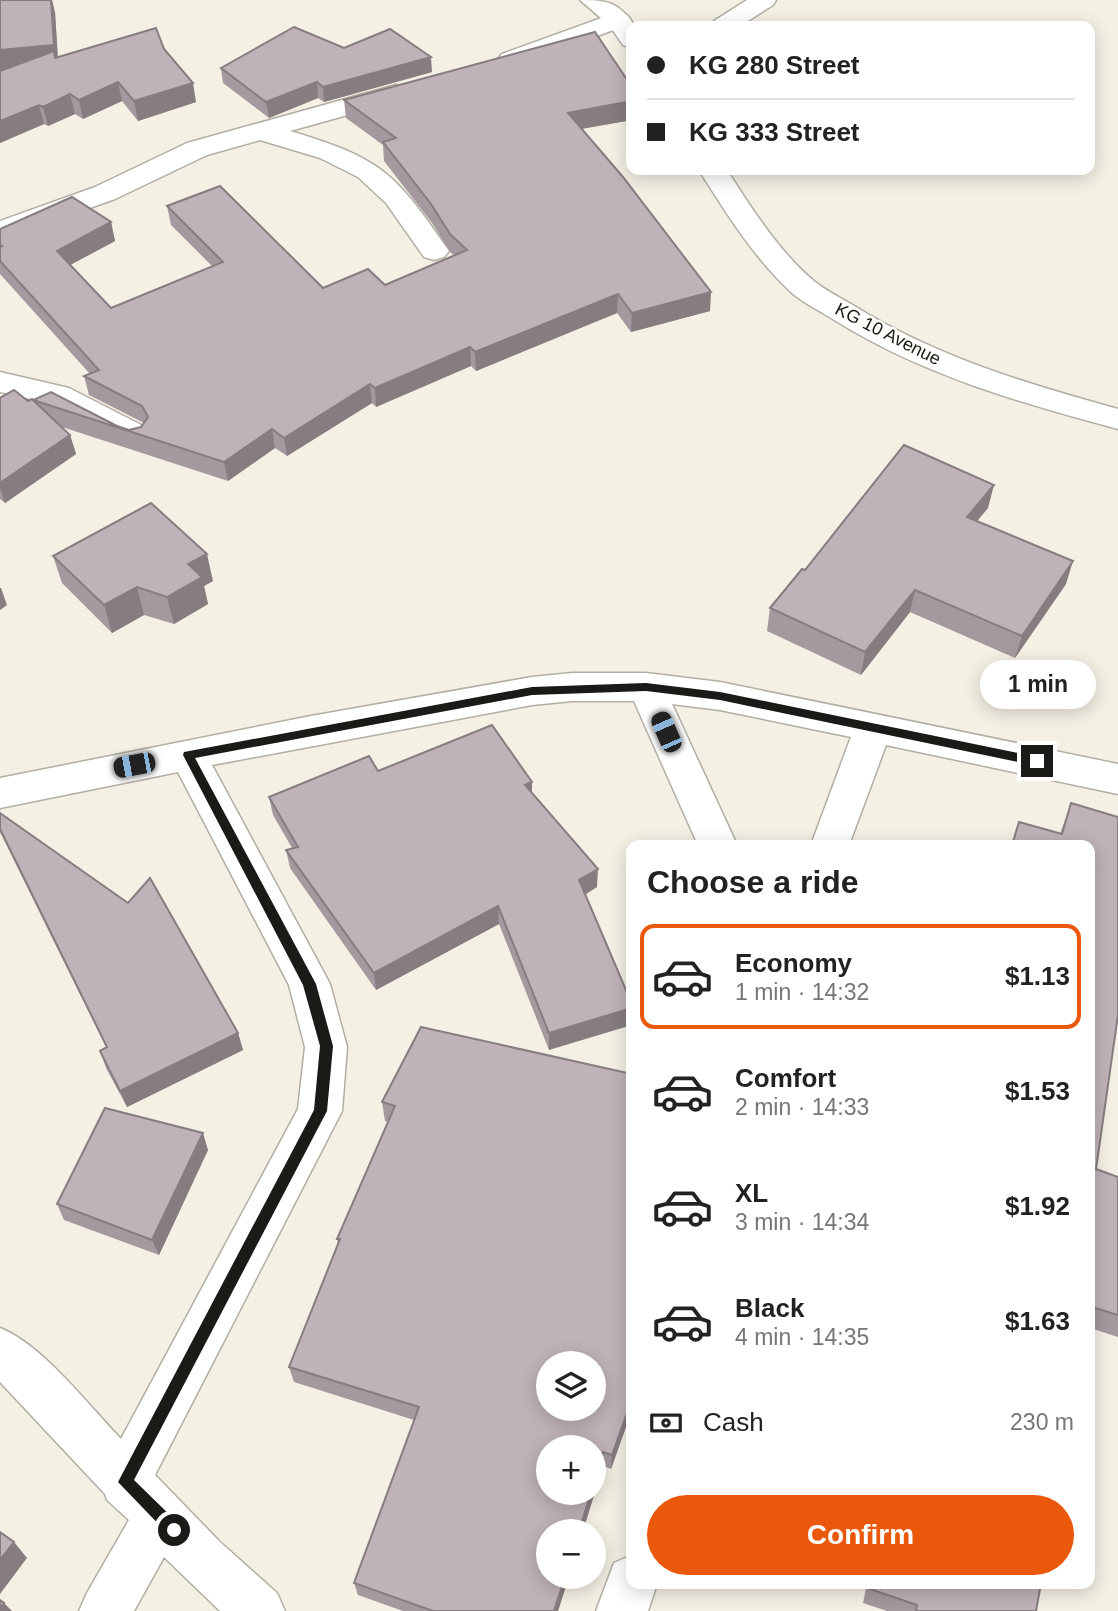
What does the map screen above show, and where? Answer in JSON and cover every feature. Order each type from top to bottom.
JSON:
[{"type":"street","points":[[592,0],[625,30]]},
{"type":"street","points":[[731,21],[764,0]]},
{"type":"street","points":[[490,66],[625,30]]},
{"type":"street","points":[[0,231],[106,192],[197,149],[426,85]]},
{"type":"street","points":[[260,131],[323,151],[368,171],[399,202],[435,251]]},
{"type":"street","name":"KG 10 Avenue","points":[[716,175],[751,230],[802,286],[857,322],[942,363],[1118,419]]},
{"type":"street","points":[[0,382],[58,395],[134,435]]},
{"type":"street","points":[[646,687],[715,840]]},
{"type":"street","points":[[0,793],[337,725],[532,691],[646,687],[720,696],[874,726],[1118,779]]},
{"type":"street","points":[[832,840],[874,726]]},
{"type":"street","points":[[105,1611],[143,1498],[320,1111],[326,1046],[309,984],[188,755]]},
{"type":"street","points":[[0,1350],[202,1560],[259,1611]]},
{"type":"street","points":[[622,1611],[629,1589]]},
{"type":"building","points":[[0,0],[51,0],[54,45],[0,50]]},
{"type":"building","points":[[294,27],[344,48],[390,29],[431,57],[323,87],[317,82],[266,102],[221,68]]},
{"type":"building","points":[[156,28],[164,49],[193,83],[134,101],[118,82],[79,100],[70,94],[43,107],[39,105],[0,121],[0,71],[54,51],[55,58]]},
{"type":"building","points":[[595,32],[626,78],[626,102],[568,113],[623,177],[711,292],[632,313],[618,294],[475,352],[470,347],[375,388],[370,384],[284,438],[272,429],[224,462],[33,400],[51,392],[129,430],[141,427],[148,417],[142,406],[84,376],[99,370],[0,261],[0,229],[72,197],[111,222],[57,251],[111,308],[223,262],[167,206],[220,186],[323,288],[368,269],[385,285],[467,250],[450,234],[431,204],[383,142],[396,138],[344,100]]},
{"type":"building","points":[[14,390],[28,401],[32,399],[70,435],[0,483],[0,398]]},
{"type":"building","points":[[904,445],[994,485],[967,517],[1073,561],[1022,636],[915,590],[865,652],[770,608],[802,569],[805,570]]},
{"type":"building","points":[[151,503],[207,554],[188,564],[202,577],[167,597],[137,587],[104,605],[53,556]]},
{"type":"building","points":[[492,725],[532,782],[525,785],[598,869],[579,880],[626,990],[626,1010],[549,1033],[498,906],[374,973],[286,850],[298,847],[269,797],[369,756],[378,771]]},
{"type":"building","points":[[1071,803],[1118,817],[1118,1015],[1096,1169],[1118,1177],[1118,1315],[1095,1308],[1095,840],[1014,840],[1019,822],[1062,834]]},
{"type":"building","points":[[0,813],[128,903],[150,878],[238,1033],[120,1091],[100,1051],[107,1047],[0,829]]},
{"type":"building","points":[[421,1027],[626,1073],[626,1416],[612,1455],[606,1453],[606,1435],[536,1435],[536,1505],[587,1505],[583,1519],[536,1519],[536,1589],[561,1589],[554,1611],[433,1611],[354,1583],[419,1407],[289,1367],[340,1239],[337,1239],[395,1106],[382,1102]]},
{"type":"building","points":[[105,1108],[203,1133],[152,1240],[57,1204]]},
{"type":"building","points":[[0,1532],[14,1542],[0,1560]]},
{"type":"building","points":[[870,1589],[1040,1589],[1036,1611],[916,1611],[917,1605]]},
{"type":"route","points":[[174,1530],[125,1482],[320,1111],[326,1046],[309,984],[188,755],[335,725],[532,691],[572,687],[646,687],[720,696],[1037,761]]}]
